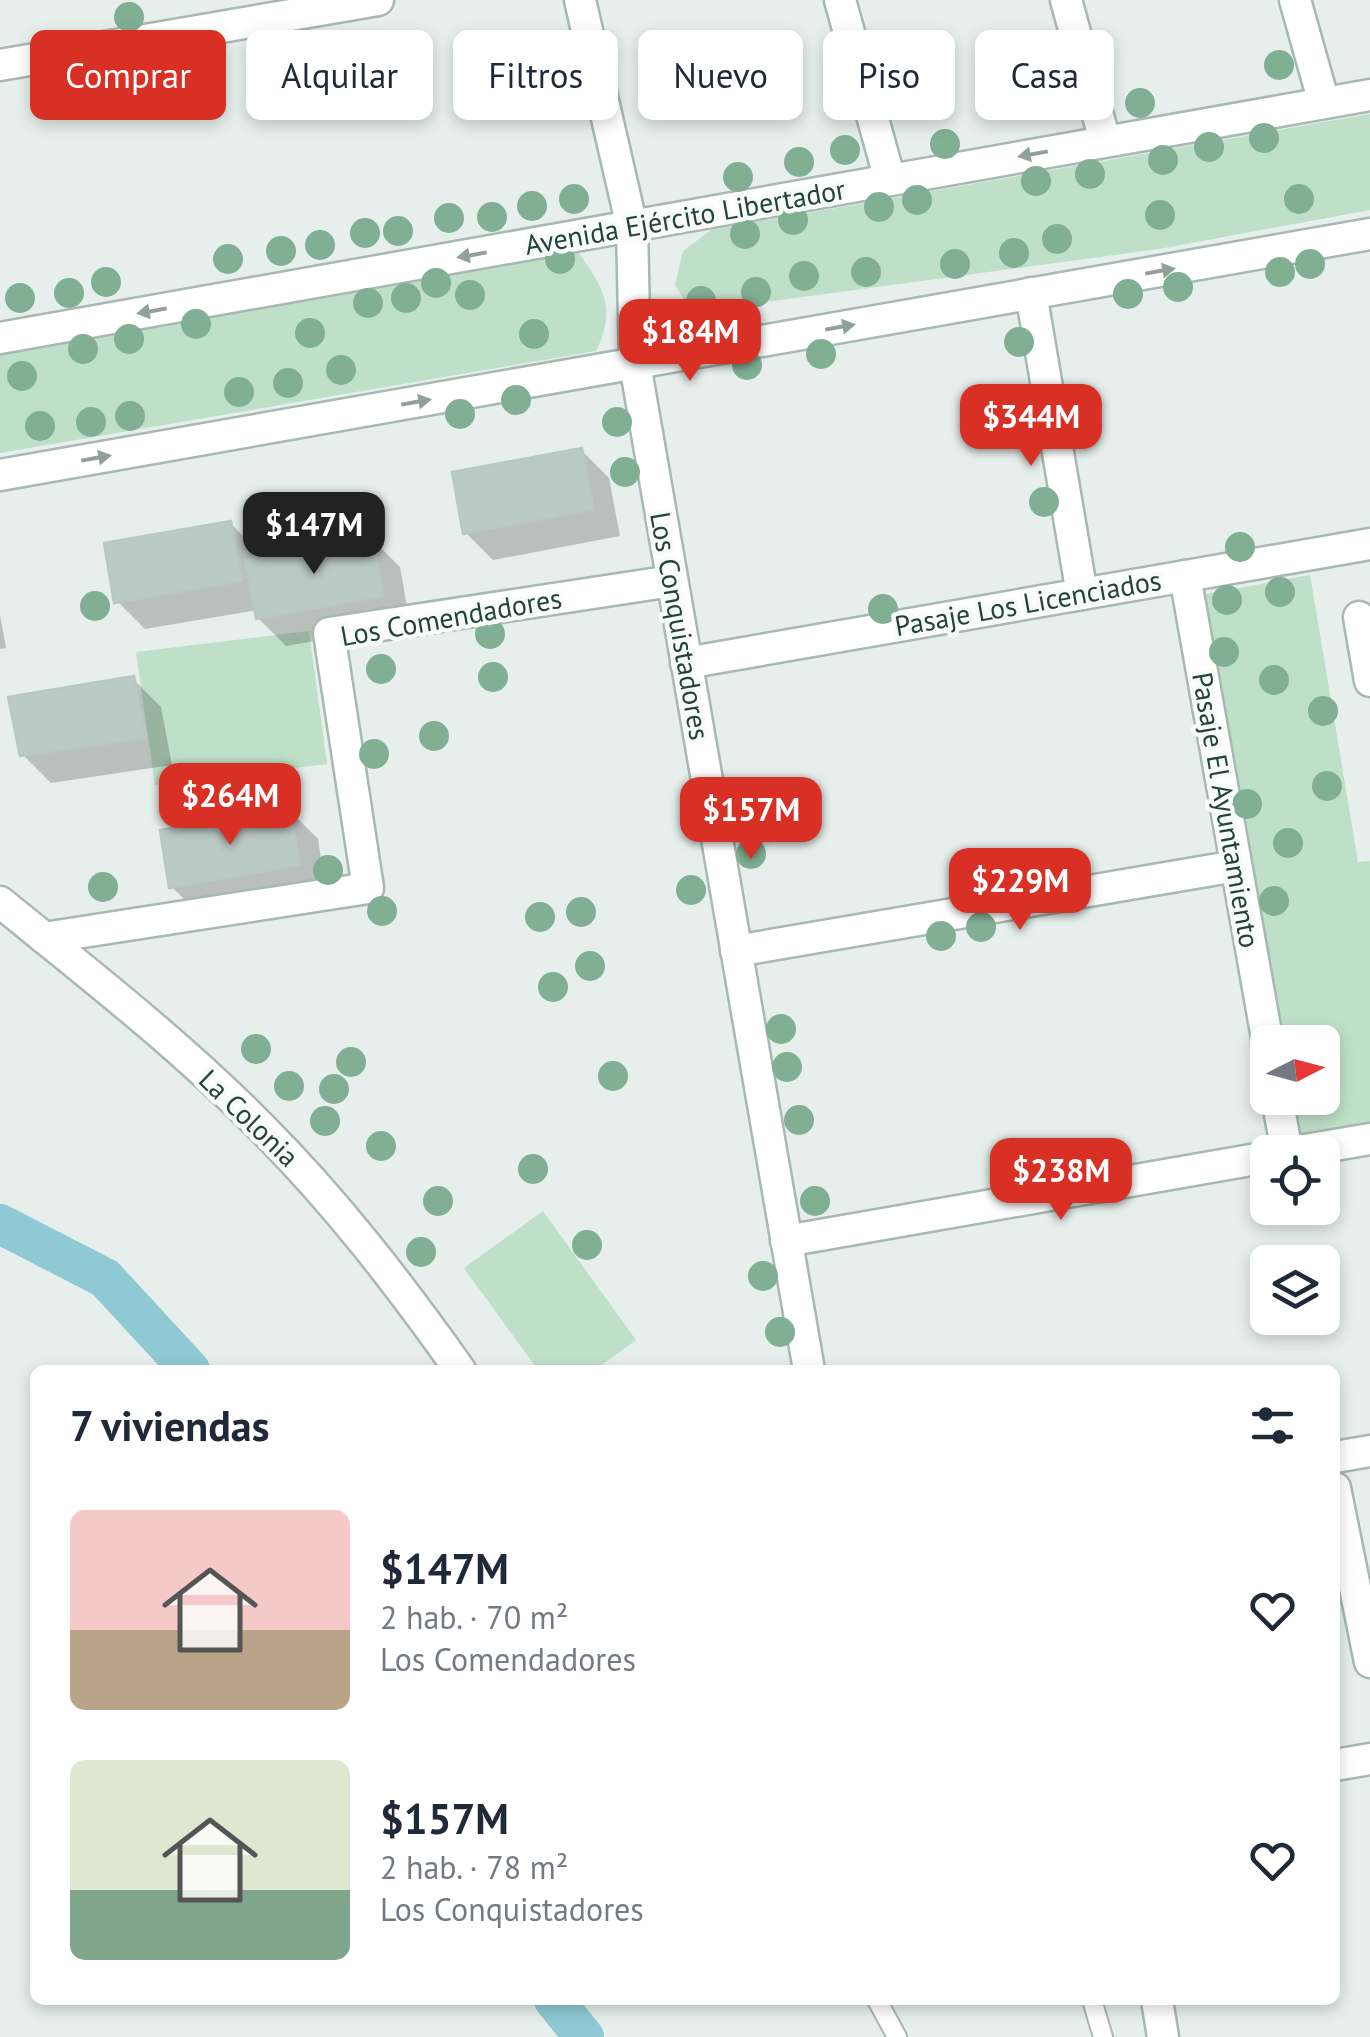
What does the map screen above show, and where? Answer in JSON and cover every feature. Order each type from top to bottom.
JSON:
[{"type":"street","points":[[0,65],[378,0]]},
{"type":"street","name":"Los Conquistadores","points":[[580,0],[632,227],[634,364],[807,1365]]},
{"type":"street","points":[[840,0],[890,180]]},
{"type":"street","points":[[1066,0],[1105,141]]},
{"type":"street","points":[[1295,0],[1324,103]]},
{"type":"street","name":"Avenida Ejército Libertador","points":[[0,338],[1370,95]]},
{"type":"street","points":[[0,475],[1370,234]]},
{"type":"street","points":[[1031,294],[1082,594]]},
{"type":"street","name":"Pasaje Los Licenciados","points":[[686,662],[1370,544]]},
{"type":"street","name":"Pasaje El Ayuntamiento","points":[[1185,576],[1265,1025]]},
{"type":"street","name":"Los Comendadores","points":[[44,938],[368,888],[329,633],[672,580]]},
{"type":"street","points":[[1359,617],[1370,681]]},
{"type":"street","points":[[736,951],[1236,866]]},
{"type":"street","name":"La Colonia","points":[[0,902],[262,1127],[352,1226],[456,1365]]},
{"type":"street","points":[[1340,1144],[1370,1139]]},
{"type":"street","points":[[786,1241],[1250,1160]]},
{"type":"street","points":[[1340,1456],[1370,1451]]},
{"type":"street","points":[[1340,1513],[1370,1662]]},
{"type":"street","points":[[1340,1764],[1370,1759]]},
{"type":"street","points":[[1158,2005],[1163,2037]]},
{"type":"lane","points":[[880,2005],[897,2037]]},
{"type":"lane","points":[[1093,2005],[1103,2037]]},
{"type":"green space","points":[[1370,114],[1370,210],[1159,249],[692,312],[675,285],[683,251],[711,230]]},
{"type":"green space","points":[[576,249],[604,297],[606,322],[596,351],[0,453],[0,354]]},
{"type":"green space","points":[[1310,575],[1358,862],[1370,861],[1370,1128],[1327,1135],[1290,1135],[1287,1115],[1340,1115],[1340,1025],[1272,1025],[1200,595]]},
{"type":"green space","points":[[309,631],[327,764],[155,785],[136,652]]},
{"type":"green space","points":[[543,1211],[636,1340],[602,1365],[534,1365],[464,1268]]},
{"type":"building","points":[[582,448],[594,509],[463,534],[452,472]]},
{"type":"building","points":[[231,521],[242,581],[114,603],[104,543]]},
{"type":"building","points":[[373,536],[383,596],[256,619],[245,559]]},
{"type":"building","points":[[134,676],[146,738],[20,756],[8,697]]},
{"type":"building","points":[[290,808],[300,865],[169,888],[160,830]]},
{"type":"waterway","points":[[0,1224],[105,1278],[185,1365]]},
{"type":"waterway","points":[[558,2005],[584,2037]]}]
